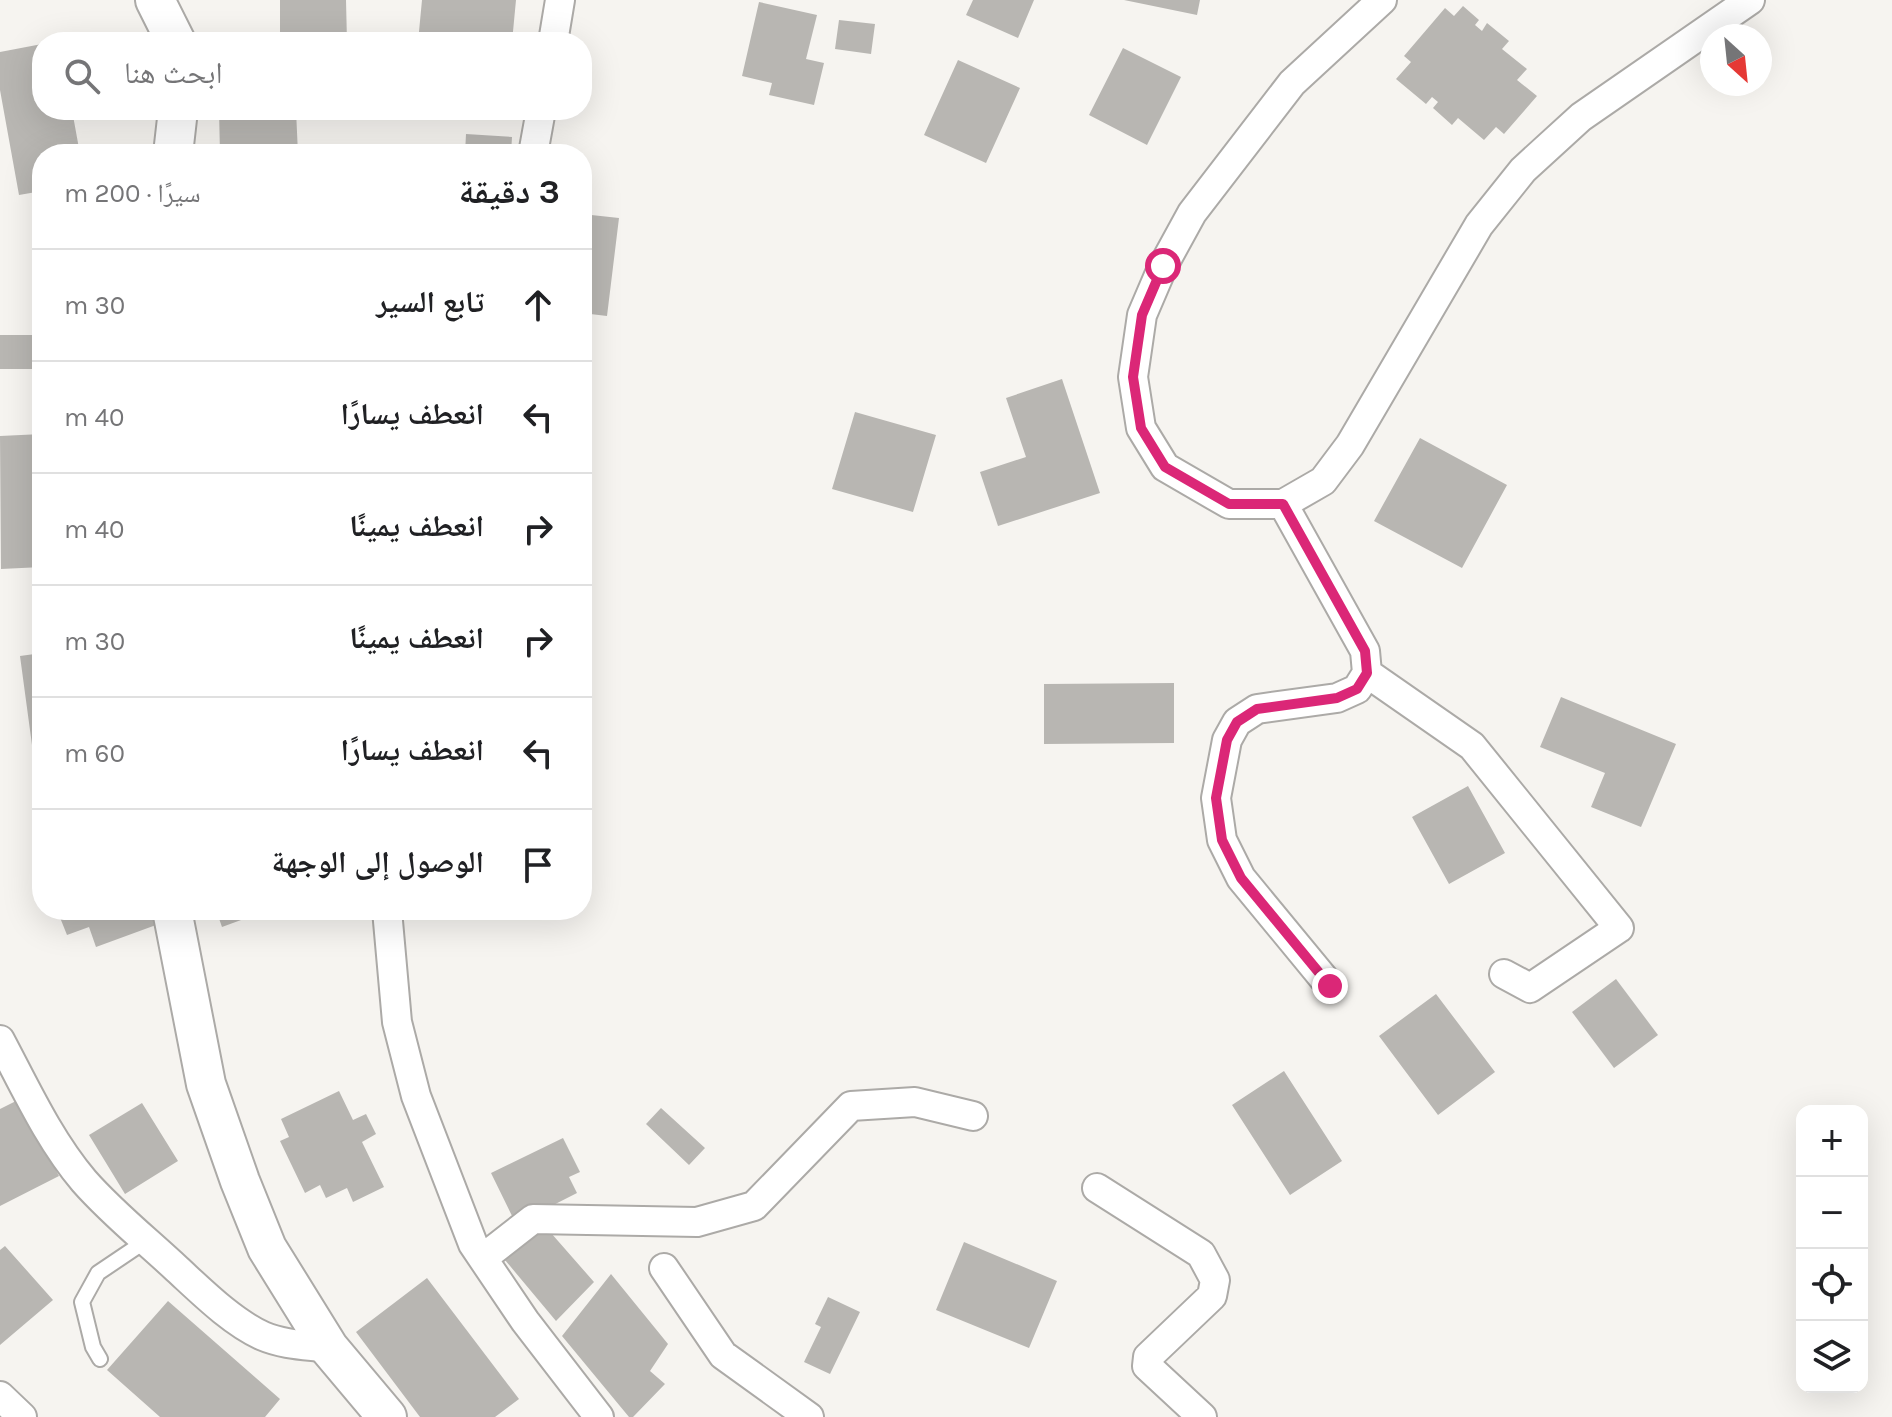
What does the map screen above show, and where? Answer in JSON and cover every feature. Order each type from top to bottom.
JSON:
[{"type":"street","points":[[155,0],[171,32]]},
{"type":"street","points":[[555,32],[560,0]]},
{"type":"street","points":[[1382,0],[1292,83],[1192,213],[1163,266],[1142,315],[1133,377],[1141,428],[1165,467],[1229,504],[1283,504],[1323,481],[1350,445],[1479,225],[1523,170],[1581,117],[1750,0]]},
{"type":"street","points":[[174,144],[177,120]]},
{"type":"street","points":[[535,144],[539,120]]},
{"type":"street","points":[[1283,504],[1365,651],[1367,673],[1357,689],[1337,698],[1257,709],[1237,722],[1227,740],[1216,798],[1222,840],[1241,878],[1330,986]]},
{"type":"street","points":[[1367,673],[1472,746],[1619,928],[1530,988],[1504,974]]},
{"type":"street","points":[[174,920],[206,1084],[267,1248],[329,1348],[387,1417]]},
{"type":"street","points":[[388,920],[397,1022],[416,1096],[473,1244],[525,1321],[599,1417]]},
{"type":"street","points":[[0,1040],[55,1138],[83,1179],[190,1281],[243,1324],[262,1335],[282,1342],[329,1348]]},
{"type":"street","points":[[483,1258],[533,1219],[697,1222],[754,1206],[851,1106],[915,1102],[973,1116]]},
{"type":"street","points":[[1097,1188],[1201,1254],[1215,1280],[1212,1296],[1148,1357],[1147,1366],[1202,1417]]},
{"type":"street","points":[[664,1268],[723,1355],[809,1417]]},
{"type":"street","points":[[0,1396],[22,1417]]},
{"type":"lane","points":[[100,1359],[93,1347],[82,1302],[98,1273],[147,1240]]},
{"type":"building","points":[[280,0],[346,0],[347,32],[280,32]]},
{"type":"building","points":[[422,0],[516,0],[513,32],[419,32]]},
{"type":"building","points":[[973,0],[1034,0],[1018,38],[966,15]]},
{"type":"building","points":[[1124,0],[1200,0],[1197,15]]},
{"type":"building","points":[[759,2],[817,15],[806,59],[824,63],[814,105],[769,95],[772,83],[742,76]]},
{"type":"building","points":[[1463,6],[1479,20],[1475,25],[1482,31],[1487,23],[1509,41],[1502,49],[1527,69],[1517,80],[1537,96],[1504,134],[1496,127],[1484,140],[1458,118],[1452,125],[1433,108],[1438,102],[1432,97],[1426,104],[1396,79],[1411,62],[1404,56],[1445,8],[1454,16]]},
{"type":"building","points":[[839,20],[875,24],[871,54],[835,49]]},
{"type":"building","points":[[32,46],[32,120],[74,120],[78,144],[32,144],[32,193],[19,195],[0,90],[0,52]]},
{"type":"building","points":[[1123,48],[1181,77],[1147,145],[1089,115]]},
{"type":"building","points":[[958,60],[1020,88],[986,163],[924,135]]},
{"type":"building","points":[[219,120],[296,120],[298,144],[220,144]]},
{"type":"building","points":[[466,134],[512,137],[512,144],[466,144]]},
{"type":"building","points":[[592,215],[619,218],[607,316],[592,314]]},
{"type":"building","points":[[0,335],[32,335],[32,369],[0,369]]},
{"type":"building","points":[[1062,379],[1100,493],[998,526],[980,472],[1026,457],[1006,398]]},
{"type":"building","points":[[855,412],[936,435],[913,512],[832,489]]},
{"type":"building","points":[[32,434],[32,567],[1,569],[0,436]]},
{"type":"building","points":[[1420,438],[1507,485],[1462,568],[1374,521]]},
{"type":"building","points":[[32,654],[32,745],[20,656]]},
{"type":"building","points":[[1174,683],[1174,743],[1044,744],[1044,684]]},
{"type":"building","points":[[1561,697],[1676,744],[1641,827],[1591,807],[1605,773],[1540,747]]},
{"type":"building","points":[[1468,786],[1505,853],[1449,884],[1412,817]]},
{"type":"building","points":[[61,920],[154,920],[156,925],[96,947],[89,927],[67,935]]},
{"type":"building","points":[[220,920],[241,920],[222,927]]},
{"type":"building","points":[[1616,979],[1658,1035],[1614,1068],[1572,1012]]},
{"type":"building","points":[[1436,994],[1495,1072],[1438,1115],[1379,1036]]},
{"type":"building","points":[[1284,1071],[1342,1161],[1290,1195],[1232,1105]]},
{"type":"building","points":[[339,1091],[353,1120],[366,1114],[376,1134],[362,1142],[384,1187],[353,1202],[347,1188],[326,1198],[320,1185],[305,1193],[280,1141],[289,1137],[281,1119]]},
{"type":"building","points":[[20,1099],[59,1176],[0,1206],[0,1109]]},
{"type":"building","points":[[142,1103],[178,1161],[125,1194],[89,1135]]},
{"type":"building","points":[[661,1108],[705,1148],[689,1165],[646,1124]]},
{"type":"building","points":[[563,1138],[580,1172],[569,1177],[577,1193],[516,1224],[491,1173]]},
{"type":"building","points":[[544,1225],[594,1282],[556,1321],[505,1260]]},
{"type":"building","points":[[964,1242],[1057,1281],[1029,1348],[936,1310]]},
{"type":"building","points":[[5,1246],[53,1300],[0,1345],[0,1250]]},
{"type":"building","points":[[611,1274],[668,1344],[650,1371],[665,1384],[633,1417],[629,1417],[562,1336]]},
{"type":"building","points":[[427,1278],[519,1399],[495,1417],[420,1417],[356,1332]]},
{"type":"building","points":[[828,1297],[860,1312],[830,1374],[804,1362],[821,1327],[815,1324]]},
{"type":"building","points":[[168,1301],[280,1399],[265,1417],[160,1417],[107,1370]]},
{"type":"route","points":[[1163,266],[1142,315],[1133,377],[1141,428],[1165,467],[1229,504],[1283,504],[1365,651],[1367,673],[1357,689],[1337,698],[1257,709],[1237,722],[1227,740],[1216,798],[1222,840],[1241,878],[1330,986]]}]
